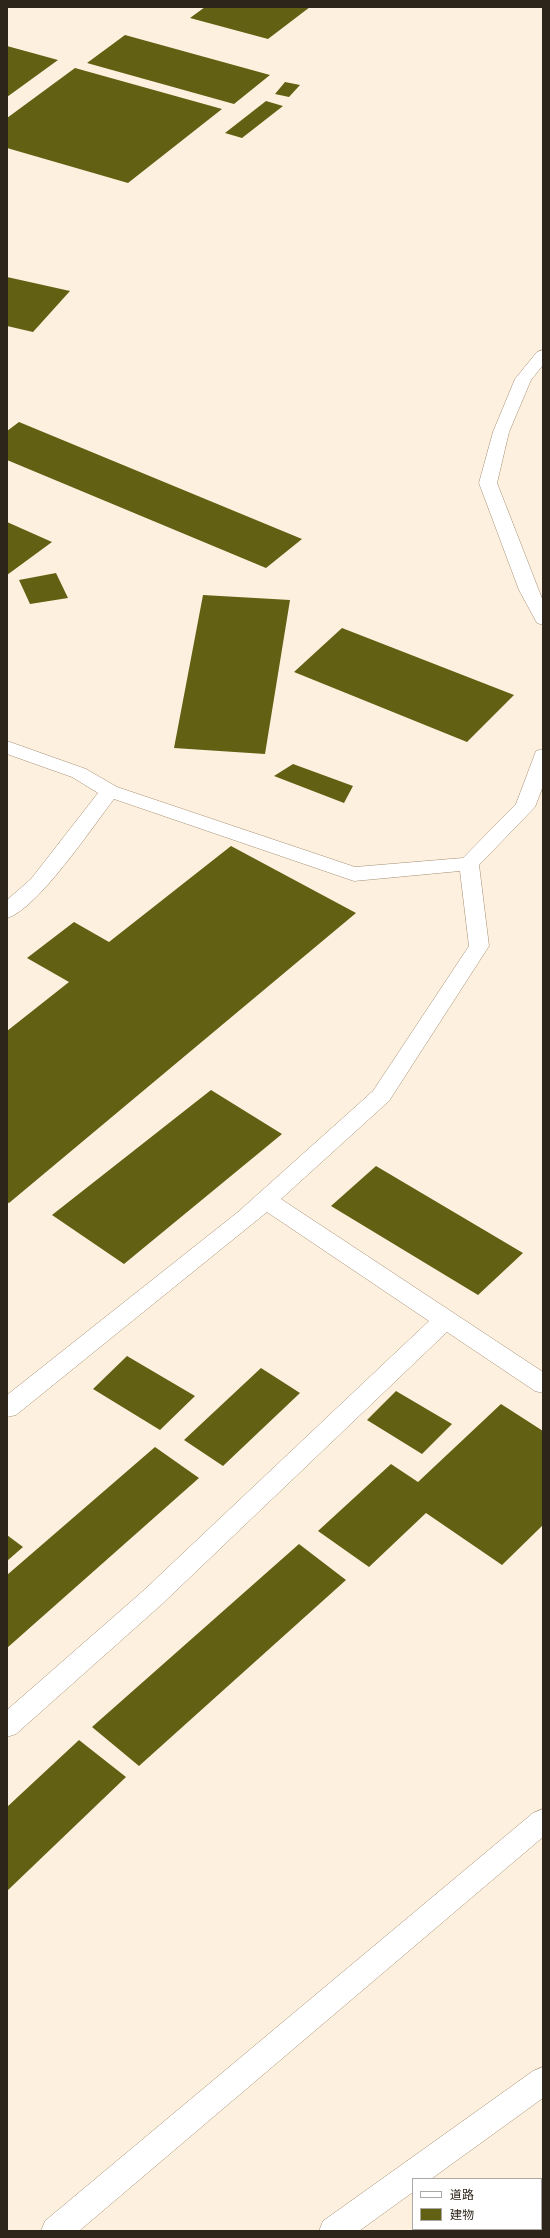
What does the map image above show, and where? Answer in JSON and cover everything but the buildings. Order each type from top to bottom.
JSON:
[{"type":"street","points":[[543,356],[523,379],[501,432],[488,482],[528,590],[543,619]]},
{"type":"street","points":[[7,747],[79,773],[110,791],[354,874],[469,864],[525,807],[542,764],[543,755]]},
{"type":"street","points":[[7,911],[38,884],[110,791]]},
{"type":"street","points":[[7,1408],[265,1200],[381,1096],[478,946],[469,864]]},
{"type":"street","points":[[265,1200],[543,1384]]},
{"type":"street","points":[[7,1726],[152,1598],[445,1320]]},
{"type":"street","points":[[56,2231],[543,1820]]},
{"type":"street","points":[[334,2231],[543,2081]]}]
